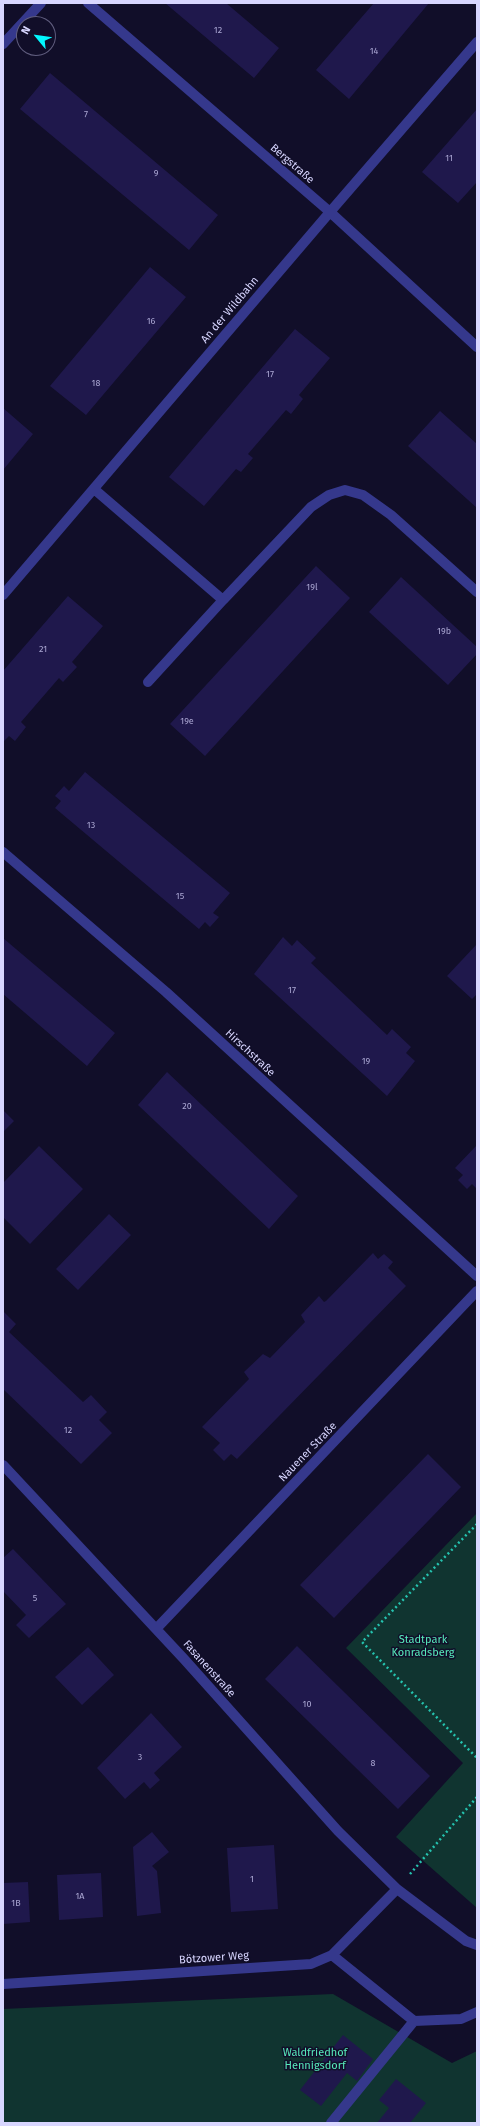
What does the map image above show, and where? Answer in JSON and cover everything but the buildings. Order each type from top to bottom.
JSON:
[{"type":"street","points":[[3,44],[41,3]]},
{"type":"street","name":"Bergstraße","points":[[88,3],[330,212],[477,347]]},
{"type":"street","name":"An der Wildbahn","points":[[3,595],[477,42]]},
{"type":"street","points":[[94,489],[223,600]]},
{"type":"street","points":[[148,682],[311,507],[329,495],[345,490],[363,495],[391,515],[477,592]]},
{"type":"street","name":"Hirschstraße","points":[[3,852],[166,992],[477,1276]]},
{"type":"street","name":"Nauener Straße","points":[[156,1629],[477,1291]]},
{"type":"street","name":"Fasanenstraße","points":[[3,1465],[156,1629],[338,1832],[397,1889],[466,1941],[477,1945]]},
{"type":"street","name":"Bötzower Weg","points":[[3,1984],[311,1964],[332,1955],[397,1889]]},
{"type":"street","points":[[332,1955],[414,2021],[461,2019],[477,2012]]},
{"type":"street","points":[[331,2123],[414,2021]]},
{"type":"path","points":[[477,1524],[362,1642],[477,1758]]},
{"type":"path","points":[[397,1889],[477,1797]]},
{"type":"green space","name":"Stadtpark Konradsberg","points":[[477,1513],[477,1908],[396,1837],[463,1763],[346,1648]]},
{"type":"green space","name":"Waldfriedhof Hennigsdorf","points":[[333,1994],[452,2063],[477,2051],[477,2123],[3,2123],[3,2009]]}]
